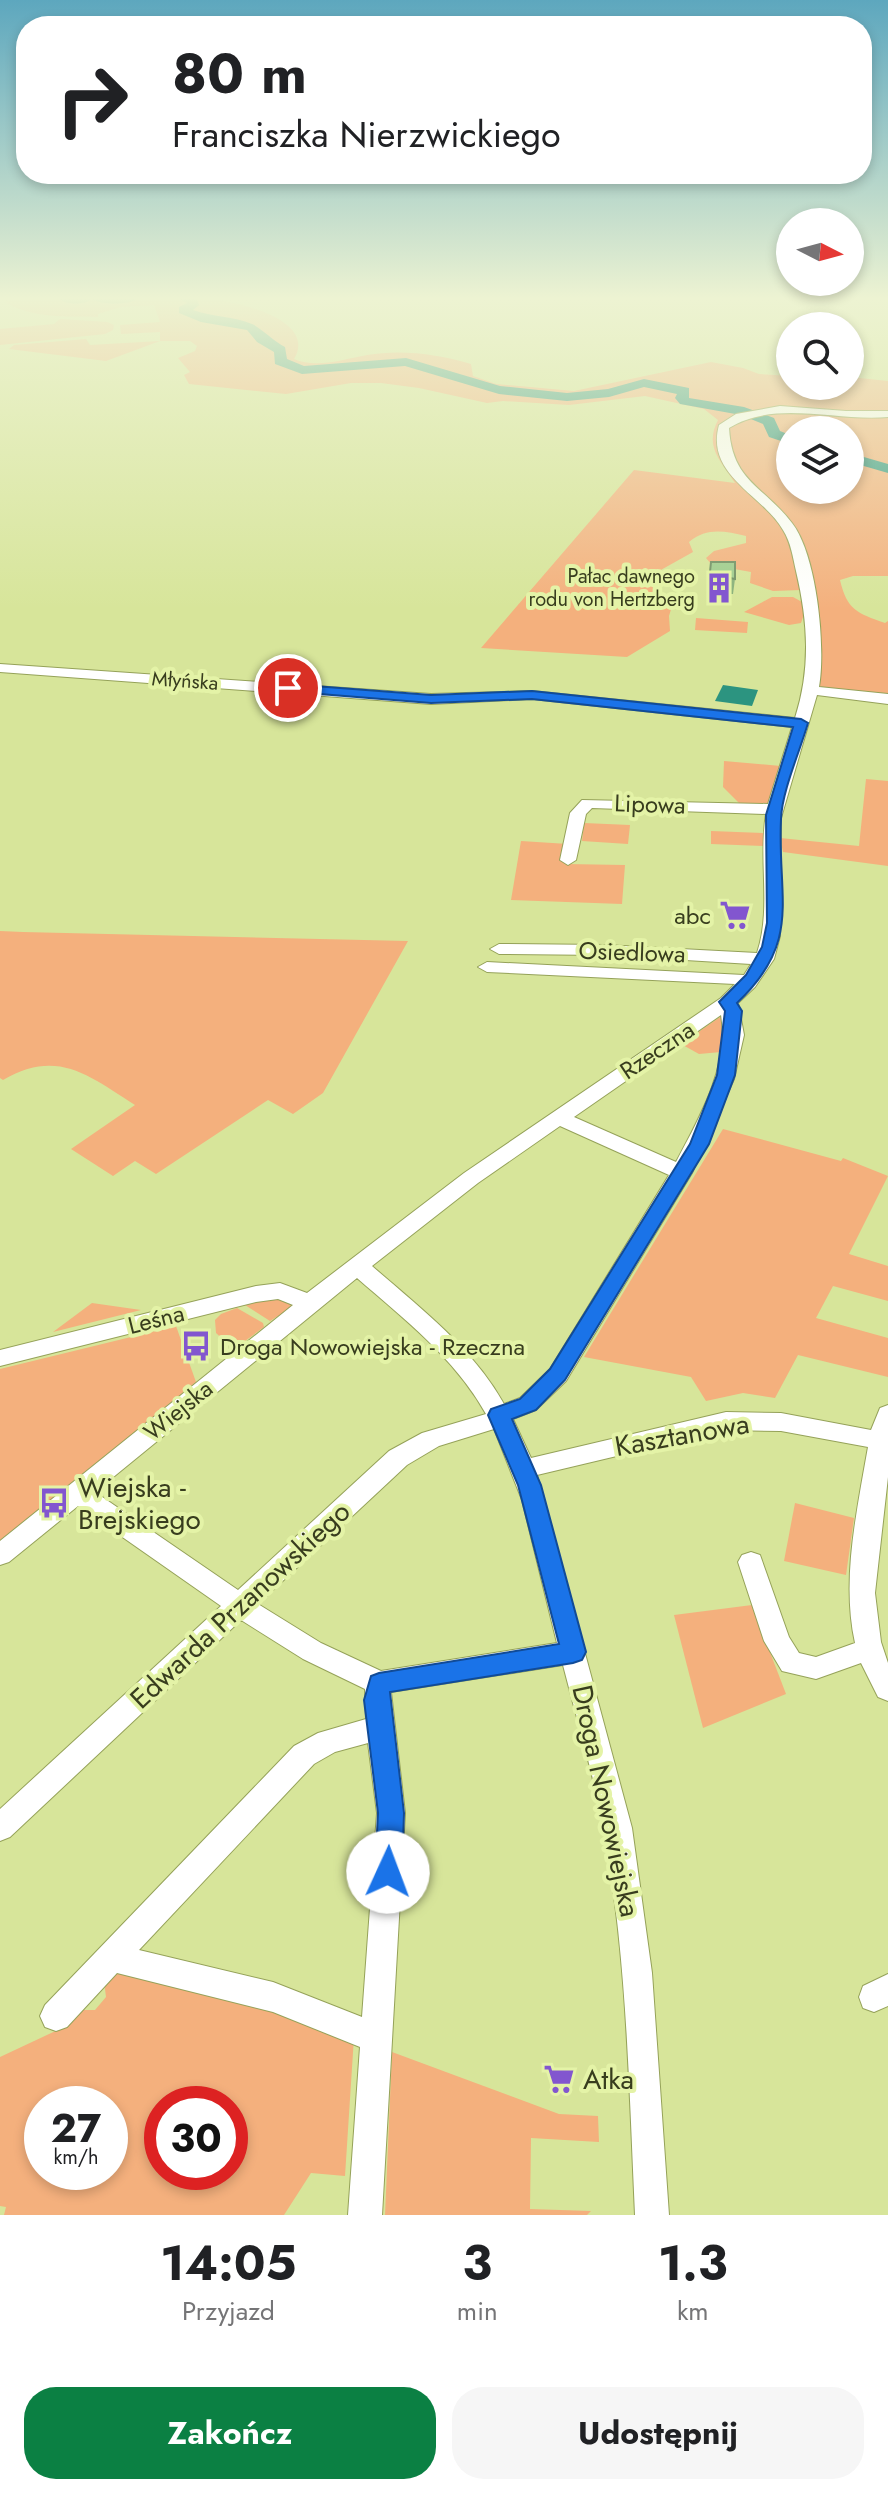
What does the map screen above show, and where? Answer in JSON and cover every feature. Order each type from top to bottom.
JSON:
[{"type":"street","name":"Rzeczna","points":[[357,1266],[480,1171],[728,1002],[748,983],[765,959],[775,923],[772,831],[775,809],[810,690],[815,656],[805,582],[795,540],[790,529],[749,492],[736,475],[725,449],[723,427],[747,413],[769,409],[855,417],[888,414]]},
{"type":"street","name":"Młyńska","points":[[0,668],[431,699],[532,695],[801,723]]},
{"type":"street","points":[[810,690],[888,699]]},
{"type":"street","name":"Lipowa","points":[[568,860],[578,813],[588,803],[775,809]]},
{"type":"street","name":"Osiedlowa","points":[[499,949],[604,950],[765,959]]},
{"type":"street","points":[[487,967],[736,978],[748,983]]},
{"type":"street","name":"Edwarda Przanowskiego","points":[[0,1828],[408,1451],[431,1439],[528,1404],[558,1375],[699,1144],[723,1086],[734,1011],[728,1002]]},
{"type":"street","points":[[556,1117],[682,1173]]},
{"type":"street","name":"Wiejska","points":[[0,1555],[357,1266]]},
{"type":"street","name":"Droga Nowowiejska","points":[[357,1266],[438,1335],[469,1369],[500,1416],[525,1469],[618,1828],[631,1900],[652,2215]]},
{"type":"street","name":"Leśna","points":[[0,1358],[256,1294],[280,1291],[297,1295],[310,1303]]},
{"type":"street","points":[[888,1414],[861,1586],[867,1650],[888,1689]]},
{"type":"street","name":"Kasztanowa","points":[[525,1469],[726,1421],[781,1422],[884,1441]]},
{"type":"street","points":[[77,1492],[239,1606],[312,1651],[379,1683],[573,1652]]},
{"type":"street","points":[[751,1562],[777,1641],[791,1663],[816,1668],[867,1650]]},
{"type":"street","points":[[365,2215],[391,1813],[377,1700],[379,1683]]},
{"type":"street","points":[[56,2016],[304,1755],[328,1742],[381,1727]]},
{"type":"street","points":[[110,1957],[273,1997],[377,2038]]},
{"type":"shaded area","points":[[526,402],[591,402],[569,405]]},
{"type":"shaded area","points":[[674,402],[888,402],[888,576],[853,576],[840,580],[846,598],[855,609],[885,623],[888,621],[888,697],[818,687],[821,654],[817,612],[801,590],[773,591],[750,583],[751,572],[712,565],[706,558],[714,551],[746,543],[746,536],[723,532],[709,532],[696,537],[689,542],[693,552],[659,571],[652,586],[659,599],[672,606],[670,631],[627,657],[481,648],[634,470],[735,483],[714,446],[714,430],[718,420],[704,409]]},
{"type":"shaded area","points":[[772,597],[793,597],[802,602],[804,614],[801,623],[789,625],[744,612]]},
{"type":"shaded area","points":[[696,618],[748,622],[747,633],[695,630]]},
{"type":"shaded area","points":[[724,761],[781,766],[769,804],[740,804],[723,787]]},
{"type":"shaded area","points":[[866,779],[888,781],[888,866],[783,852],[780,838],[859,846]]},
{"type":"shaded area","points":[[584,823],[630,825],[628,844],[582,841]]},
{"type":"shaded area","points":[[711,831],[763,833],[763,846],[711,844]]},
{"type":"shaded area","points":[[521,841],[568,844],[565,864],[625,865],[622,904],[511,900]]},
{"type":"shaded area","points":[[0,931],[408,941],[323,1093],[293,1114],[268,1100],[156,1174],[135,1161],[113,1176],[71,1149],[135,1105],[88,1076],[57,1066],[40,1066],[3,1080],[0,1078]]},
{"type":"shaded area","points":[[723,1015],[730,1017],[721,1052],[699,1054],[681,1044]]},
{"type":"shaded area","points":[[723,1129],[841,1161],[843,1158],[888,1176],[849,1254],[888,1266],[888,1301],[833,1286],[816,1318],[888,1338],[888,1377],[798,1355],[775,1398],[743,1393],[706,1401],[691,1377],[584,1357]]},
{"type":"shaded area","points":[[281,1295],[292,1304],[282,1318],[278,1316],[270,1321],[245,1305]]},
{"type":"shaded area","points":[[92,1303],[141,1310],[53,1332]]},
{"type":"shaded area","points":[[237,1308],[263,1323],[264,1327],[245,1341],[225,1341],[216,1333],[215,1320]]},
{"type":"shaded area","points":[[176,1326],[196,1382],[0,1544],[0,1369]]},
{"type":"shaded area","points":[[795,1503],[854,1518],[846,1575],[784,1561]]},
{"type":"shaded area","points":[[752,1605],[786,1694],[703,1728],[674,1615]]},
{"type":"shaded area","points":[[113,1971],[271,2005],[354,2037],[345,2176],[311,2173],[284,2215],[4,2215],[6,2207],[0,2206],[0,2057],[64,2027],[80,2010],[95,2010],[106,1997],[104,1981]]},
{"type":"shaded area","points":[[392,2052],[559,2114],[598,2116],[599,2142],[531,2138],[530,2209],[591,2211],[587,2215],[385,2215]]},
{"type":"water","points":[[723,685],[758,690],[752,706],[715,701]]},
{"type":"building","points":[[711,562],[735,562],[735,579],[730,578],[730,583],[709,582]]},
{"type":"waterway","points":[[693,402],[744,411],[769,421],[776,435]]},
{"type":"waterway","points":[[864,461],[888,469]]},
{"type":"place","name":"Pałac dawnego rodu von Hertzberg","points":[[719,588]]},
{"type":"place","name":"abc","points":[[735,915]]},
{"type":"place","name":"Droga Nowowiejska - Rzeczna","points":[[196,1346]]},
{"type":"place","name":"Wiejska - Brejskiego","points":[[54,1503]]},
{"type":"place","name":"Atka","points":[[559,2079]]},
{"type":"route","points":[[288,688],[431,699],[532,695],[801,723],[774,815],[775,923],[770,947],[753,978],[728,1002],[734,1011],[726,1075],[699,1144],[558,1375],[528,1404],[499,1415],[530,1485],[573,1652],[379,1683],[377,1700],[391,1813],[388,1872]]}]
